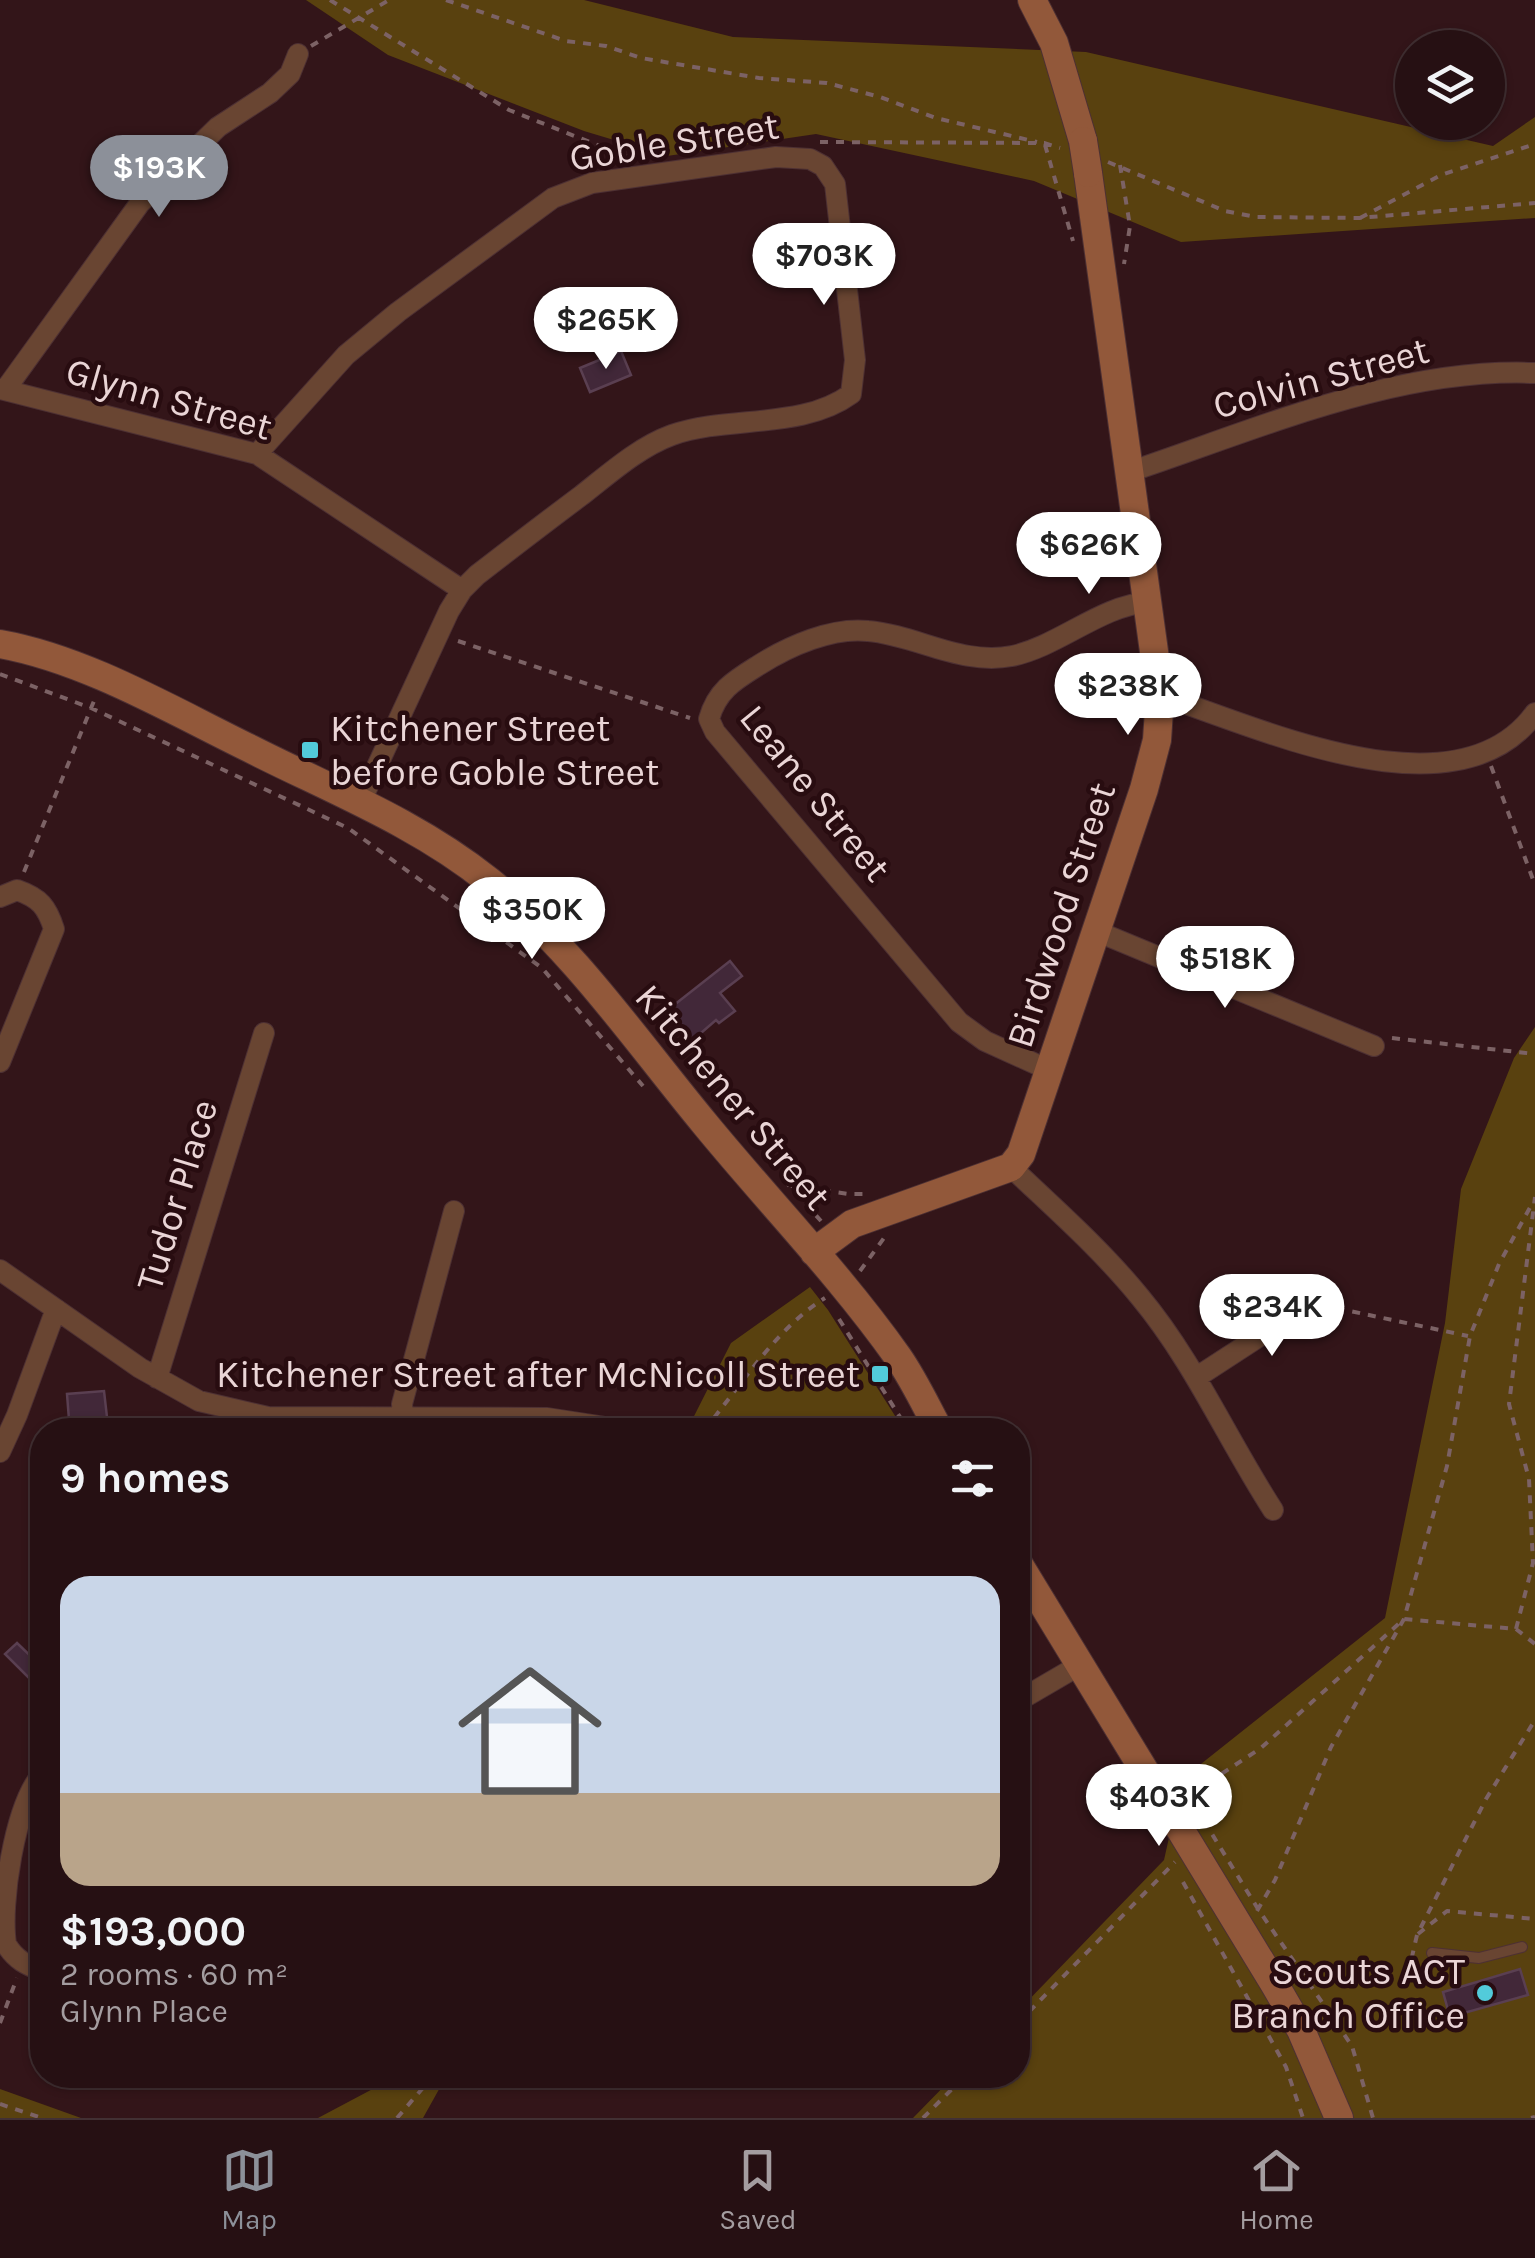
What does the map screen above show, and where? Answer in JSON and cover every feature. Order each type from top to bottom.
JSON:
[{"type":"street","name":"Birdwood Street","points":[[1011,1166],[1021,1154],[1153,756],[1160,695],[1084,156],[1054,42],[1032,0]]},
{"type":"street","points":[[2,389],[140,202],[218,127],[270,93],[290,74],[298,54]]},
{"type":"street","name":"Goble Street","points":[[257,454],[346,355],[553,198],[592,183],[802,156],[823,166],[835,184],[855,360],[851,394],[834,407],[810,413],[702,426],[668,437],[626,460],[462,590],[362,801]]},
{"type":"street","name":"Colvin Street","points":[[1130,472],[1304,413],[1374,394],[1443,379],[1535,373]]},
{"type":"street","name":"Glynn Street","points":[[2,389],[257,454],[462,590]]},
{"type":"street","name":"Leane Street","points":[[1050,1070],[985,1041],[959,1022],[709,719],[717,695],[734,680],[769,659],[836,633],[868,631],[972,656],[1009,656],[1046,646],[1131,604],[1148,602]]},
{"type":"street","name":"Kitchener Street","points":[[0,644],[25,648],[103,679],[362,801],[462,861],[514,902],[562,950],[824,1244],[901,1361],[932,1418]]},
{"type":"street","points":[[1160,695],[1281,736],[1374,760],[1417,764],[1458,762],[1486,752],[1525,728],[1535,713]]},
{"type":"street","points":[[0,1062],[54,930],[48,908],[32,895],[9,894]]},
{"type":"street","points":[[1096,931],[1374,1046]]},
{"type":"street","name":"Tudor Place","points":[[157,1378],[264,1033]]},
{"type":"street","points":[[824,1244],[852,1224],[1011,1166],[1108,1260],[1140,1297],[1196,1376],[1273,1510]]},
{"type":"street","points":[[454,1211],[402,1404],[404,1418],[547,1418]]},
{"type":"street","points":[[0,1270],[157,1378],[199,1402],[248,1418]]},
{"type":"street","points":[[1196,1376],[1277,1325],[1304,1293]]},
{"type":"street","points":[[0,1452],[18,1415],[56,1309]]},
{"type":"street","points":[[1030,1584],[1176,1844],[1251,1920],[1339,2118]]},
{"type":"street","points":[[1030,1694],[1078,1666]]},
{"type":"street","points":[[30,1797],[16,1824],[0,1880],[4,1942],[22,1964],[30,1967]]},
{"type":"lane","points":[[1432,1953],[1480,1958],[1522,1948]]},
{"type":"path","points":[[330,0],[509,110],[646,164]]},
{"type":"path","points":[[298,54],[389,0]]},
{"type":"path","points":[[446,0],[566,41],[606,46],[641,58],[759,78],[827,83],[880,97],[936,118],[1044,143],[1120,166],[1225,210],[1256,217],[1359,218],[1535,203]]},
{"type":"path","points":[[816,142],[1044,143]]},
{"type":"path","points":[[1044,143],[1074,244],[1085,245]]},
{"type":"path","points":[[1359,218],[1441,175],[1535,144]]},
{"type":"path","points":[[439,634],[712,726]]},
{"type":"path","points":[[0,674],[92,708],[348,828],[542,968],[645,1088]]},
{"type":"path","points":[[9,894],[103,679]]},
{"type":"path","points":[[1486,752],[1535,885]]},
{"type":"path","points":[[1374,1046],[1395,1037],[1535,1054]]},
{"type":"path","points":[[776,1174],[792,1186],[824,1244],[858,1274]]},
{"type":"path","points":[[792,1186],[849,1194],[882,1193]]},
{"type":"path","points":[[1251,1920],[1275,1880],[1332,1747],[1404,1618],[1447,1466],[1470,1336],[1498,1264],[1534,1199]]},
{"type":"path","points":[[1516,1629],[1533,1563],[1529,1479],[1509,1404],[1534,1199]]},
{"type":"path","points":[[1304,1293],[1332,1306],[1470,1336]]},
{"type":"path","points":[[714,1418],[797,1319],[824,1300],[900,1418]]},
{"type":"path","points":[[1030,2011],[1174,1865],[1176,1844],[1198,1812],[1209,1782],[1261,1748],[1404,1618],[1516,1629],[1535,1644]]},
{"type":"path","points":[[1408,1974],[1416,1935],[1486,1800],[1535,1720]]},
{"type":"path","points":[[1198,1812],[1251,1920],[1352,2046],[1374,2118]]},
{"type":"path","points":[[1174,1865],[1176,1844]]},
{"type":"path","points":[[1183,1882],[1286,2067],[1303,2118]]},
{"type":"path","points":[[1416,1935],[1447,1911],[1535,1918]]},
{"type":"path","points":[[0,2023],[22,1964]]},
{"type":"path","points":[[397,2118],[423,2088]]},
{"type":"path","points":[[923,2118],[953,2088]]},
{"type":"path","points":[[0,2104],[42,2118]]},
{"type":"shaded area","points":[[306,0],[584,0],[733,37],[1086,52],[1395,123],[1395,140],[1467,140],[1493,146],[1535,117],[1535,218],[1181,242],[1034,181],[816,134],[667,156],[584,131],[388,55]]},
{"type":"shaded area","points":[[1535,1027],[1535,2118],[913,2118],[942,2088],[1030,2088],[1030,1999],[1164,1860],[1182,1779],[1385,1618],[1445,1323],[1461,1189],[1514,1058]]},
{"type":"shaded area","points":[[810,1287],[896,1418],[693,1418],[731,1343]]},
{"type":"shaded area","points":[[375,2088],[440,2088],[423,2118],[318,2118]]},
{"type":"shaded area","points":[[0,2089],[81,2118],[0,2118]]},
{"type":"building","points":[[621,351],[631,375],[590,392],[580,368]]},
{"type":"building","points":[[730,961],[742,976],[720,993],[735,1011],[719,1023],[716,1020],[693,1040],[669,1009]]},
{"type":"building","points":[[104,1391],[107,1417],[69,1418],[67,1394]]},
{"type":"building","points":[[17,1643],[30,1655],[30,1679],[5,1654]]},
{"type":"building","name":"Scouts ACT Branch Office","points":[[1520,1969],[1528,1995],[1450,2017],[1443,1992]]},
{"type":"place","name":"Kitchener Street before Goble Street","points":[[310,750]]},
{"type":"place","name":"Kitchener Street after McNicoll Street","points":[[880,1374]]},
{"type":"place","name":"Scouts ACT Branch Office","points":[[1485,1993]]}]
